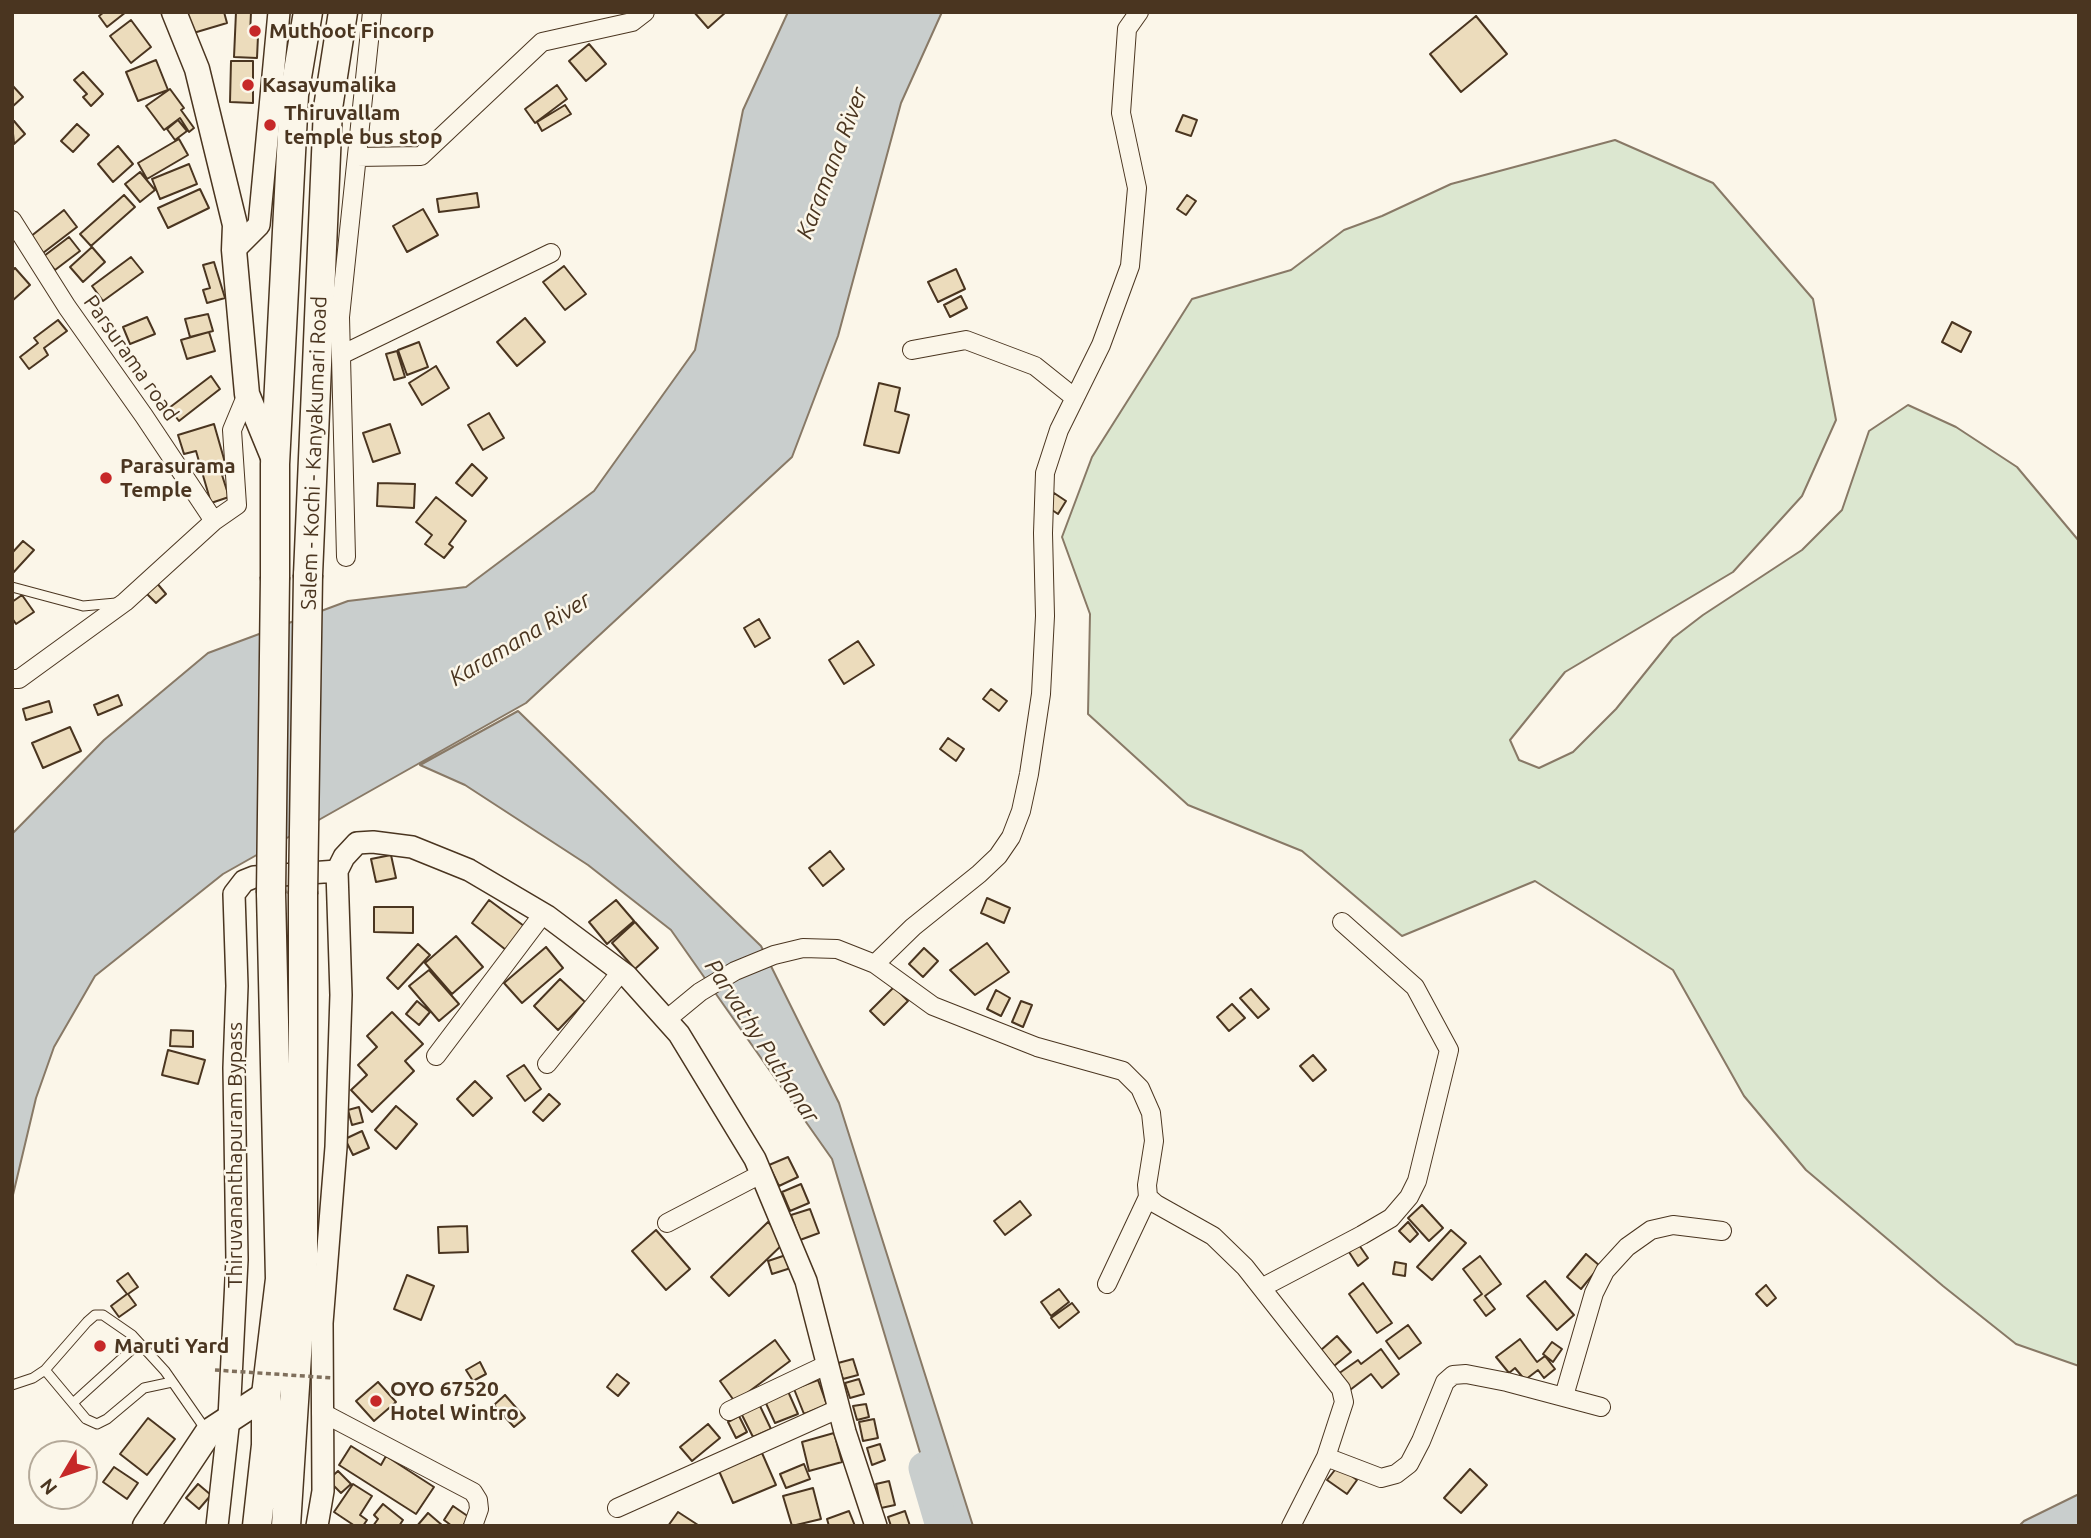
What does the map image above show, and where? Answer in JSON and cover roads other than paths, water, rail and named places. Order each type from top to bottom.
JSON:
[{"type":"highway","name":"Salem - Kochi - Kanyakumari Road","points":[[280,1279],[271,893],[275,464],[294,95],[308,12]]},
{"type":"highway","name":"Salem - Kochi - Kanyakumari Road","points":[[286,1526],[303,1262],[303,894],[308,575],[328,107],[343,12]]},
{"type":"highway","name":"Thiruvananthapuram Bypass","points":[[257,1526],[266,1445],[266,1395],[280,1279]]},
{"type":"main road","points":[[174,12],[197,69],[235,225],[234,250],[247,394],[275,464]]},
{"type":"main road","points":[[146,1526],[218,1426],[266,1395]]},
{"type":"street","points":[[234,250],[259,225],[279,12]]},
{"type":"street","points":[[346,557],[340,317],[372,12]]},
{"type":"street","points":[[357,157],[421,156],[542,42],[632,22],[645,12]]},
{"type":"street","points":[[876,964],[913,927],[998,856],[1021,811],[1041,694],[1045,616],[1045,472],[1059,430],[1101,345],[1130,266],[1137,188],[1121,113],[1127,29],[1139,12]]},
{"type":"street","name":"Parsurama road","points":[[12,220],[214,522]]},
{"type":"street","points":[[341,355],[551,253]]},
{"type":"street","points":[[912,350],[966,340],[1035,366],[1075,398]]},
{"type":"street","points":[[12,679],[19,679],[125,602],[214,522],[237,505],[232,430],[247,394]]},
{"type":"street","points":[[317,1526],[323,1492],[322,1323],[336,1147],[341,995],[337,871],[344,857],[357,843],[373,842],[412,847],[469,870],[543,914],[621,972],[679,1034],[755,1159],[806,1282],[838,1409],[876,1526]]},
{"type":"street","name":"Thiruvananthapuram Bypass","points":[[216,1526],[218,1426],[237,1260],[234,1068],[237,986],[234,894],[244,881],[254,877],[337,871]]},
{"type":"street","points":[[436,1056],[543,914]]},
{"type":"street","points":[[1263,1287],[1382,1224],[1409,1197],[1417,1181],[1449,1050],[1415,987],[1342,922]]},
{"type":"street","points":[[666,1020],[700,992],[735,971],[774,955],[803,948],[837,948],[876,964],[933,1006],[1037,1048],[1123,1071],[1140,1088],[1151,1112],[1154,1141],[1147,1185],[1149,1197],[1107,1284]]},
{"type":"street","points":[[547,1064],[621,972]]},
{"type":"street","points":[[667,1223],[761,1174]]},
{"type":"street","points":[[1149,1197],[1213,1236],[1245,1266],[1341,1389],[1344,1402],[1326,1457],[1292,1526]]},
{"type":"street","points":[[1564,1396],[1594,1293],[1605,1271],[1627,1247],[1651,1230],[1673,1225],[1722,1231]]},
{"type":"street","points":[[729,1411],[826,1365]]},
{"type":"street","points":[[1326,1457],[1381,1478],[1396,1474],[1409,1464],[1444,1382],[1453,1375],[1466,1374],[1507,1382],[1601,1408]]},
{"type":"street","points":[[617,1508],[838,1409]]},
{"type":"street","points":[[321,1412],[473,1492],[479,1509],[473,1526]]},
{"type":"lane","points":[[12,587],[83,606],[125,602]]},
{"type":"lane","points":[[12,1385],[33,1378],[45,1370],[95,1315],[103,1315],[112,1319],[139,1343],[172,1382],[218,1426]]},
{"type":"lane","points":[[73,1403],[139,1343]]},
{"type":"lane","points":[[45,1370],[86,1419],[97,1424],[107,1419],[144,1388],[172,1382]]},
{"type":"water","name":"Karamana River","points":[[788,12],[942,12],[901,103],[838,336],[792,457],[526,703],[223,874],[95,976],[54,1047],[36,1098],[12,1199],[12,834],[104,740],[208,653],[348,601],[466,587],[594,491],[695,350],[743,110]]},
{"type":"water","points":[[518,711],[761,946],[839,1103],[973,1526],[942,1526],[832,1159],[671,930],[588,865],[465,785],[420,765]]},
{"type":"water","points":[[2079,1494],[2079,1526],[2019,1526],[2024,1521]]},
{"type":"waterway","name":"Parvathy Puthanar","points":[[925,1468],[942,1526]]},
{"type":"place","name":"Muthoot Fincorp","points":[[255,31]]},
{"type":"place","name":"Kasavumalika","points":[[248,85]]},
{"type":"place","name":"Thiruvallam temple bus stop","points":[[270,125]]},
{"type":"place","name":"Parasurama Temple","points":[[106,478]]},
{"type":"place","name":"Maruti Yard","points":[[100,1346]]},
{"type":"place","name":"OYO 67520 Hotel Wintro","points":[[376,1401]]}]
